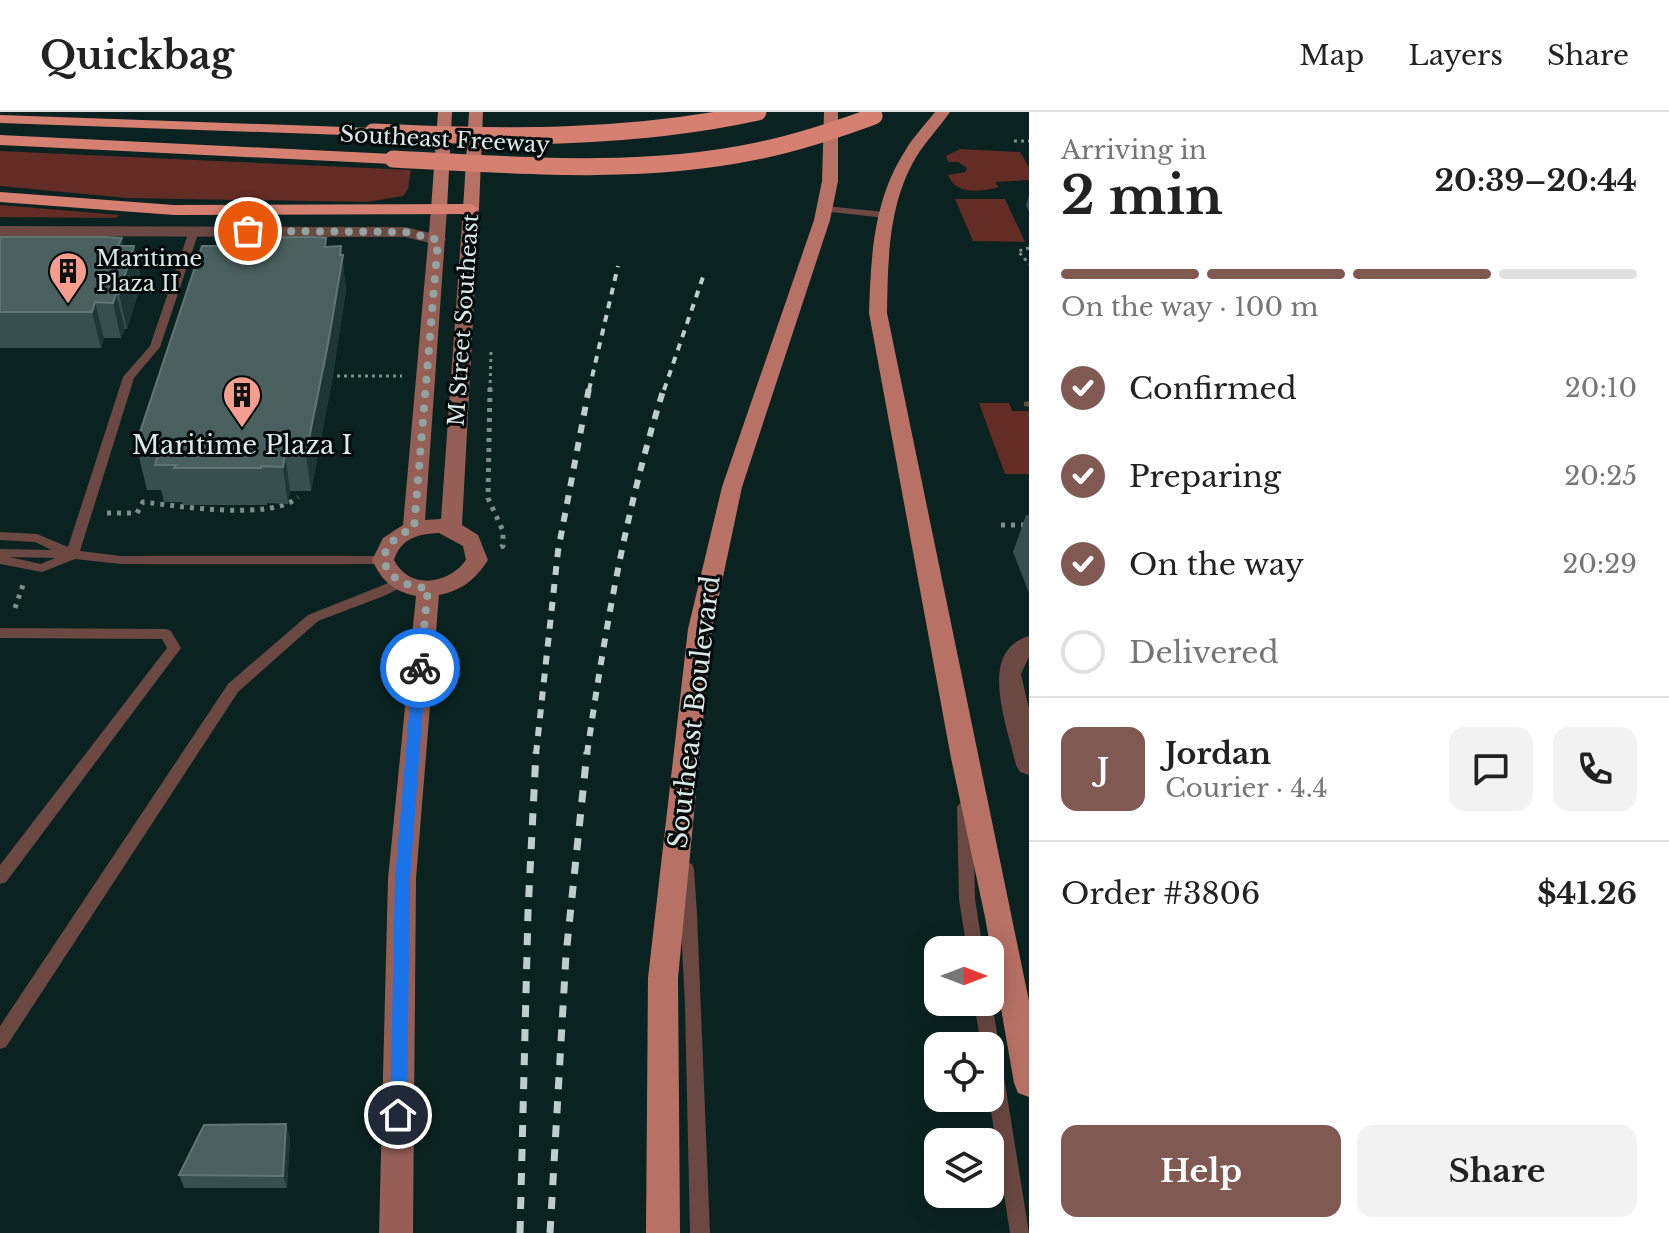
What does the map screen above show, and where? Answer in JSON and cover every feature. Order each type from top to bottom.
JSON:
[{"type":"highway","name":"Southeast Freeway","points":[[0,119],[466,136],[604,136],[672,129],[758,112]]},
{"type":"highway","name":"Southeast Freeway","points":[[0,140],[591,167],[705,161],[790,145],[881,112]]},
{"type":"highway","points":[[0,197],[174,210],[471,209]]},
{"type":"main road","name":"M Street Southeast","points":[[439,209],[445,112]]},
{"type":"main road","name":"M Street Southeast","points":[[471,209],[476,112]]},
{"type":"main road","name":"Southeast Boulevard","points":[[663,1233],[663,978],[694,669],[715,554],[742,456],[825,209],[831,163],[831,112]]},
{"type":"main road","points":[[943,112],[907,161],[885,215],[878,267],[881,337],[933,586],[964,758],[999,917],[1029,1083]]},
{"type":"street","name":"M Street Southeast","points":[[414,528],[439,209]]},
{"type":"street","name":"M Street Southeast","points":[[451,528],[466,250],[471,209]]},
{"type":"street","points":[[0,231],[405,232],[438,240]]},
{"type":"street","points":[[414,528],[451,528],[472,541],[477,560],[466,577],[455,583],[414,585],[386,568],[383,560],[391,541],[414,528]]},
{"type":"street","points":[[396,1233],[402,879],[414,585]]},
{"type":"street","points":[[1029,644],[1015,656],[1009,674],[1029,763]]},
{"type":"lane","points":[[825,209],[885,215]]},
{"type":"lane","points":[[74,555],[129,377],[155,347],[194,231]]},
{"type":"lane","points":[[0,536],[37,538],[74,555]]},
{"type":"lane","points":[[0,553],[121,560],[383,560]]},
{"type":"lane","points":[[0,560],[42,568],[74,555]]},
{"type":"lane","points":[[0,1041],[233,688],[313,618],[379,593],[414,585]]},
{"type":"lane","points":[[0,633],[166,634],[174,648],[0,877]]},
{"type":"lane","points":[[964,758],[967,899],[973,936]]},
{"type":"lane","points":[[681,809],[695,980],[694,1090],[700,1233]]},
{"type":"lane","points":[[985,1016],[1020,1233]]},
{"type":"path","points":[[1014,141],[1029,141]]},
{"type":"path","points":[[1029,248],[1018,251],[1029,264]]},
{"type":"path","points":[[477,560],[503,546],[503,531],[488,498],[491,340]]},
{"type":"path","points":[[337,376],[403,377]]},
{"type":"path","points":[[101,513],[137,513],[143,502],[186,507],[287,506],[298,497]]},
{"type":"path","points":[[1001,525],[1029,525]]},
{"type":"path","points":[[15,608],[24,581]]},
{"type":"shaded area","points":[[960,149],[1020,152],[1029,167],[1029,180],[995,182],[999,187],[984,190],[962,189],[948,175],[965,172],[967,168],[958,162],[948,162],[946,156]]},
{"type":"shaded area","points":[[0,151],[411,170],[408,189],[403,196],[367,202],[126,198],[0,186]]},
{"type":"shaded area","points":[[955,199],[1005,199],[1025,242],[973,241]]},
{"type":"shaded area","points":[[0,205],[120,215],[115,218],[0,217]]},
{"type":"shaded area","points":[[979,403],[1009,403],[1012,411],[1029,411],[1029,474],[1005,474]]},
{"type":"building","points":[[0,237],[122,238],[118,246],[134,246],[119,294],[116,294],[113,303],[95,302],[92,312],[0,312]]},
{"type":"building","name":"Maritime Plaza I","points":[[221,238],[326,238],[325,247],[341,246],[340,255],[343,255],[306,454],[285,454],[283,467],[174,468],[176,465],[155,465],[159,453],[138,453],[142,441],[137,441],[202,246],[219,246]]},
{"type":"building","points":[[286,1124],[283,1176],[179,1175],[204,1125]]},
{"type":"railway","points":[[589,390],[618,266]]},
{"type":"railway","points":[[664,390],[703,277]]},
{"type":"railway","points":[[536,754],[558,551],[589,388]]},
{"type":"railway","points":[[587,754],[618,569],[638,478],[664,388]]},
{"type":"railway","points":[[520,1233],[528,912],[536,752]]},
{"type":"railway","points":[[550,1233],[566,955],[587,752]]},
{"type":"way so far","points":[[248,231],[405,232],[438,240],[414,528],[391,541],[383,560],[392,576],[401,582],[414,588],[428,588],[420,668]]},
{"type":"place","name":"Maritime Plaza II","points":[[68,305]]},
{"type":"place","name":"Maritime Plaza I","points":[[242,429]]},
{"type":"route","points":[[398,1115],[402,879],[420,668]]}]
